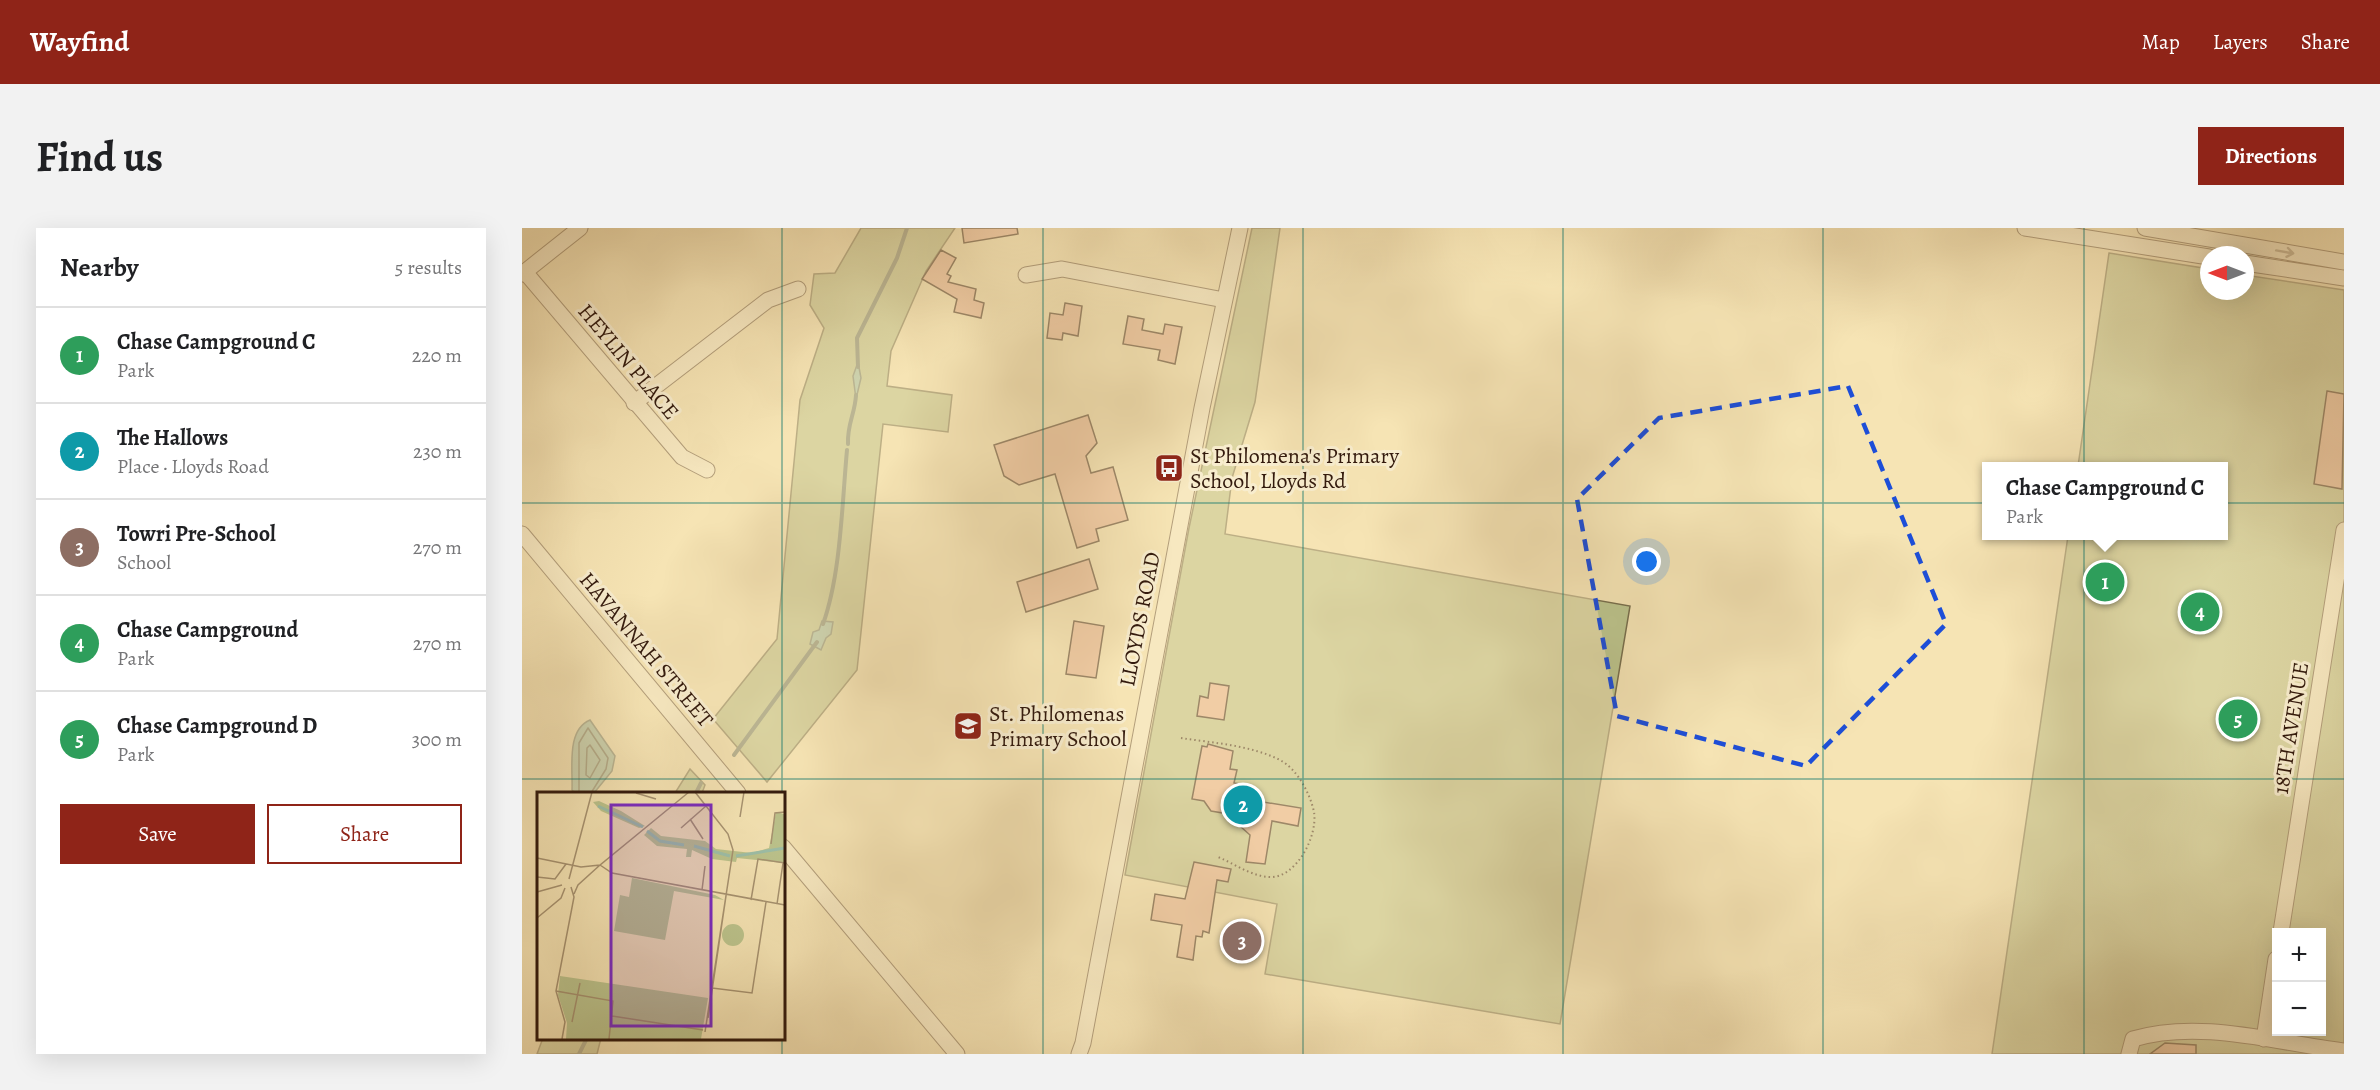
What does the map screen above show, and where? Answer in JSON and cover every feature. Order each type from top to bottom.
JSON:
[{"type":"street","points":[[524,273],[580,228]]},
{"type":"street","name":"LLOYDS ROAD","points":[[1079,1054],[1083,1043],[1224,300],[1240,228]]},
{"type":"street","points":[[2025,228],[2200,256]]},
{"type":"street","points":[[2135,246],[2138,228]]},
{"type":"street","points":[[2145,228],[2344,262]]},
{"type":"street","points":[[2254,264],[2344,278]]},
{"type":"street","points":[[1026,275],[1062,269],[1224,300]]},
{"type":"street","name":"HEYLIN PLACE","points":[[524,273],[682,457],[707,470]]},
{"type":"street","points":[[634,403],[768,300],[798,290]]},
{"type":"street","name":"18TH AVENUE","points":[[2282,928],[2344,530]]},
{"type":"street","name":"HAVANNAH STREET","points":[[522,534],[737,792]]},
{"type":"street","points":[[784,848],[957,1054]]},
{"type":"street","points":[[2264,1040],[2273,982]]},
{"type":"street","points":[[2129,1054],[2133,1039],[2171,1030],[2344,1051]]},
{"type":"path","points":[[1181,738],[1246,748],[1281,760],[1302,780],[1314,814],[1307,849],[1291,871],[1272,878],[1254,874],[1218,857]]},
{"type":"highlighted area","points":[[1848,386],[1946,624],[1806,766],[1617,716],[1577,499],[1659,418]]},
{"type":"shaded area","points":[[861,228],[955,228],[926,271],[891,351],[887,386],[952,395],[948,432],[883,424],[857,670],[767,782],[713,719],[777,639],[800,400],[824,328],[810,305],[814,274],[835,273]]},
{"type":"shaded area","points":[[1252,228],[1280,228],[1255,402],[1232,478],[1225,534],[1630,606],[1560,1024],[1265,974],[1277,904],[1125,875],[1189,528]]},
{"type":"shaded area","points":[[2109,253],[2200,268],[2200,300],[2254,300],[2254,276],[2344,290],[2344,1054],[1992,1054],[2067,540],[2228,540],[2228,462],[2079,462]]},
{"type":"shaded area","points":[[690,769],[705,785],[702,792],[676,792]]},
{"type":"shaded area","points":[[543,1039],[601,1039],[597,1054],[537,1054]]},
{"type":"water","points":[[858,362],[861,378],[856,399],[853,376]]},
{"type":"water","points":[[822,621],[833,622],[831,634],[826,638],[821,650],[810,644],[813,632],[819,630]]},
{"type":"water","points":[[590,720],[615,756],[612,771],[595,792],[574,792],[572,790],[572,750],[577,732]]},
{"type":"building","points":[[962,228],[1017,228],[1018,234],[964,243]]},
{"type":"building","points":[[941,250],[956,258],[947,274],[951,276],[948,282],[976,289],[974,300],[984,303],[981,318],[954,312],[957,299],[922,279]]},
{"type":"building","points":[[1065,303],[1082,306],[1078,336],[1063,333],[1062,340],[1047,338],[1050,313],[1063,315]]},
{"type":"building","points":[[1128,316],[1144,319],[1142,330],[1163,334],[1165,324],[1182,327],[1175,364],[1158,360],[1160,350],[1123,344]]},
{"type":"building","points":[[2327,391],[2344,394],[2342,489],[2314,484]]},
{"type":"building","points":[[1088,415],[1097,443],[1086,456],[1091,473],[1113,467],[1128,520],[1096,529],[1099,541],[1077,548],[1055,474],[1019,485],[1004,476],[994,445]]},
{"type":"building","points":[[1089,559],[1098,589],[1026,612],[1017,582]]},
{"type":"building","points":[[1074,621],[1104,626],[1096,678],[1066,674]]},
{"type":"building","points":[[1210,683],[1229,686],[1224,720],[1197,716],[1200,696],[1208,698]]},
{"type":"building","points":[[1208,744],[1233,751],[1230,769],[1237,770],[1234,783],[1253,786],[1252,791],[1259,792],[1257,801],[1301,808],[1298,826],[1272,821],[1265,864],[1246,862],[1250,835],[1241,827],[1240,816],[1211,811],[1204,801],[1192,799],[1202,746],[1207,747]]},
{"type":"building","points":[[1194,862],[1231,869],[1228,882],[1217,880],[1209,933],[1203,931],[1202,937],[1196,936],[1193,960],[1177,957],[1182,925],[1151,920],[1155,894],[1185,899]]},
{"type":"building","points":[[2165,1043],[2196,1045],[2196,1054],[2150,1054]]},
{"type":"waterway","points":[[858,367],[857,338],[897,258],[907,228]]},
{"type":"waterway","points":[[848,444],[856,395]]},
{"type":"waterway","points":[[823,624],[834,583],[847,450]]},
{"type":"waterway","points":[[734,755],[817,642]]},
{"type":"waterway","points":[[696,792],[701,783]]},
{"type":"waterway","points":[[579,1054],[586,1039]]},
{"type":"place","name":"St Philomena's Primary School, Lloyds Rd","points":[[1169,468]]},
{"type":"place","name":"Chase Campground C","points":[[2105,582]]},
{"type":"place","name":"Chase Campground","points":[[2200,612]]},
{"type":"place","name":"Chase Campground D","points":[[2238,719]]},
{"type":"place","name":"St. Philomenas Primary School","points":[[968,726]]},
{"type":"place","name":"The Hallows","points":[[1243,805]]},
{"type":"place","name":"Towri Pre-School","points":[[1242,941]]}]
